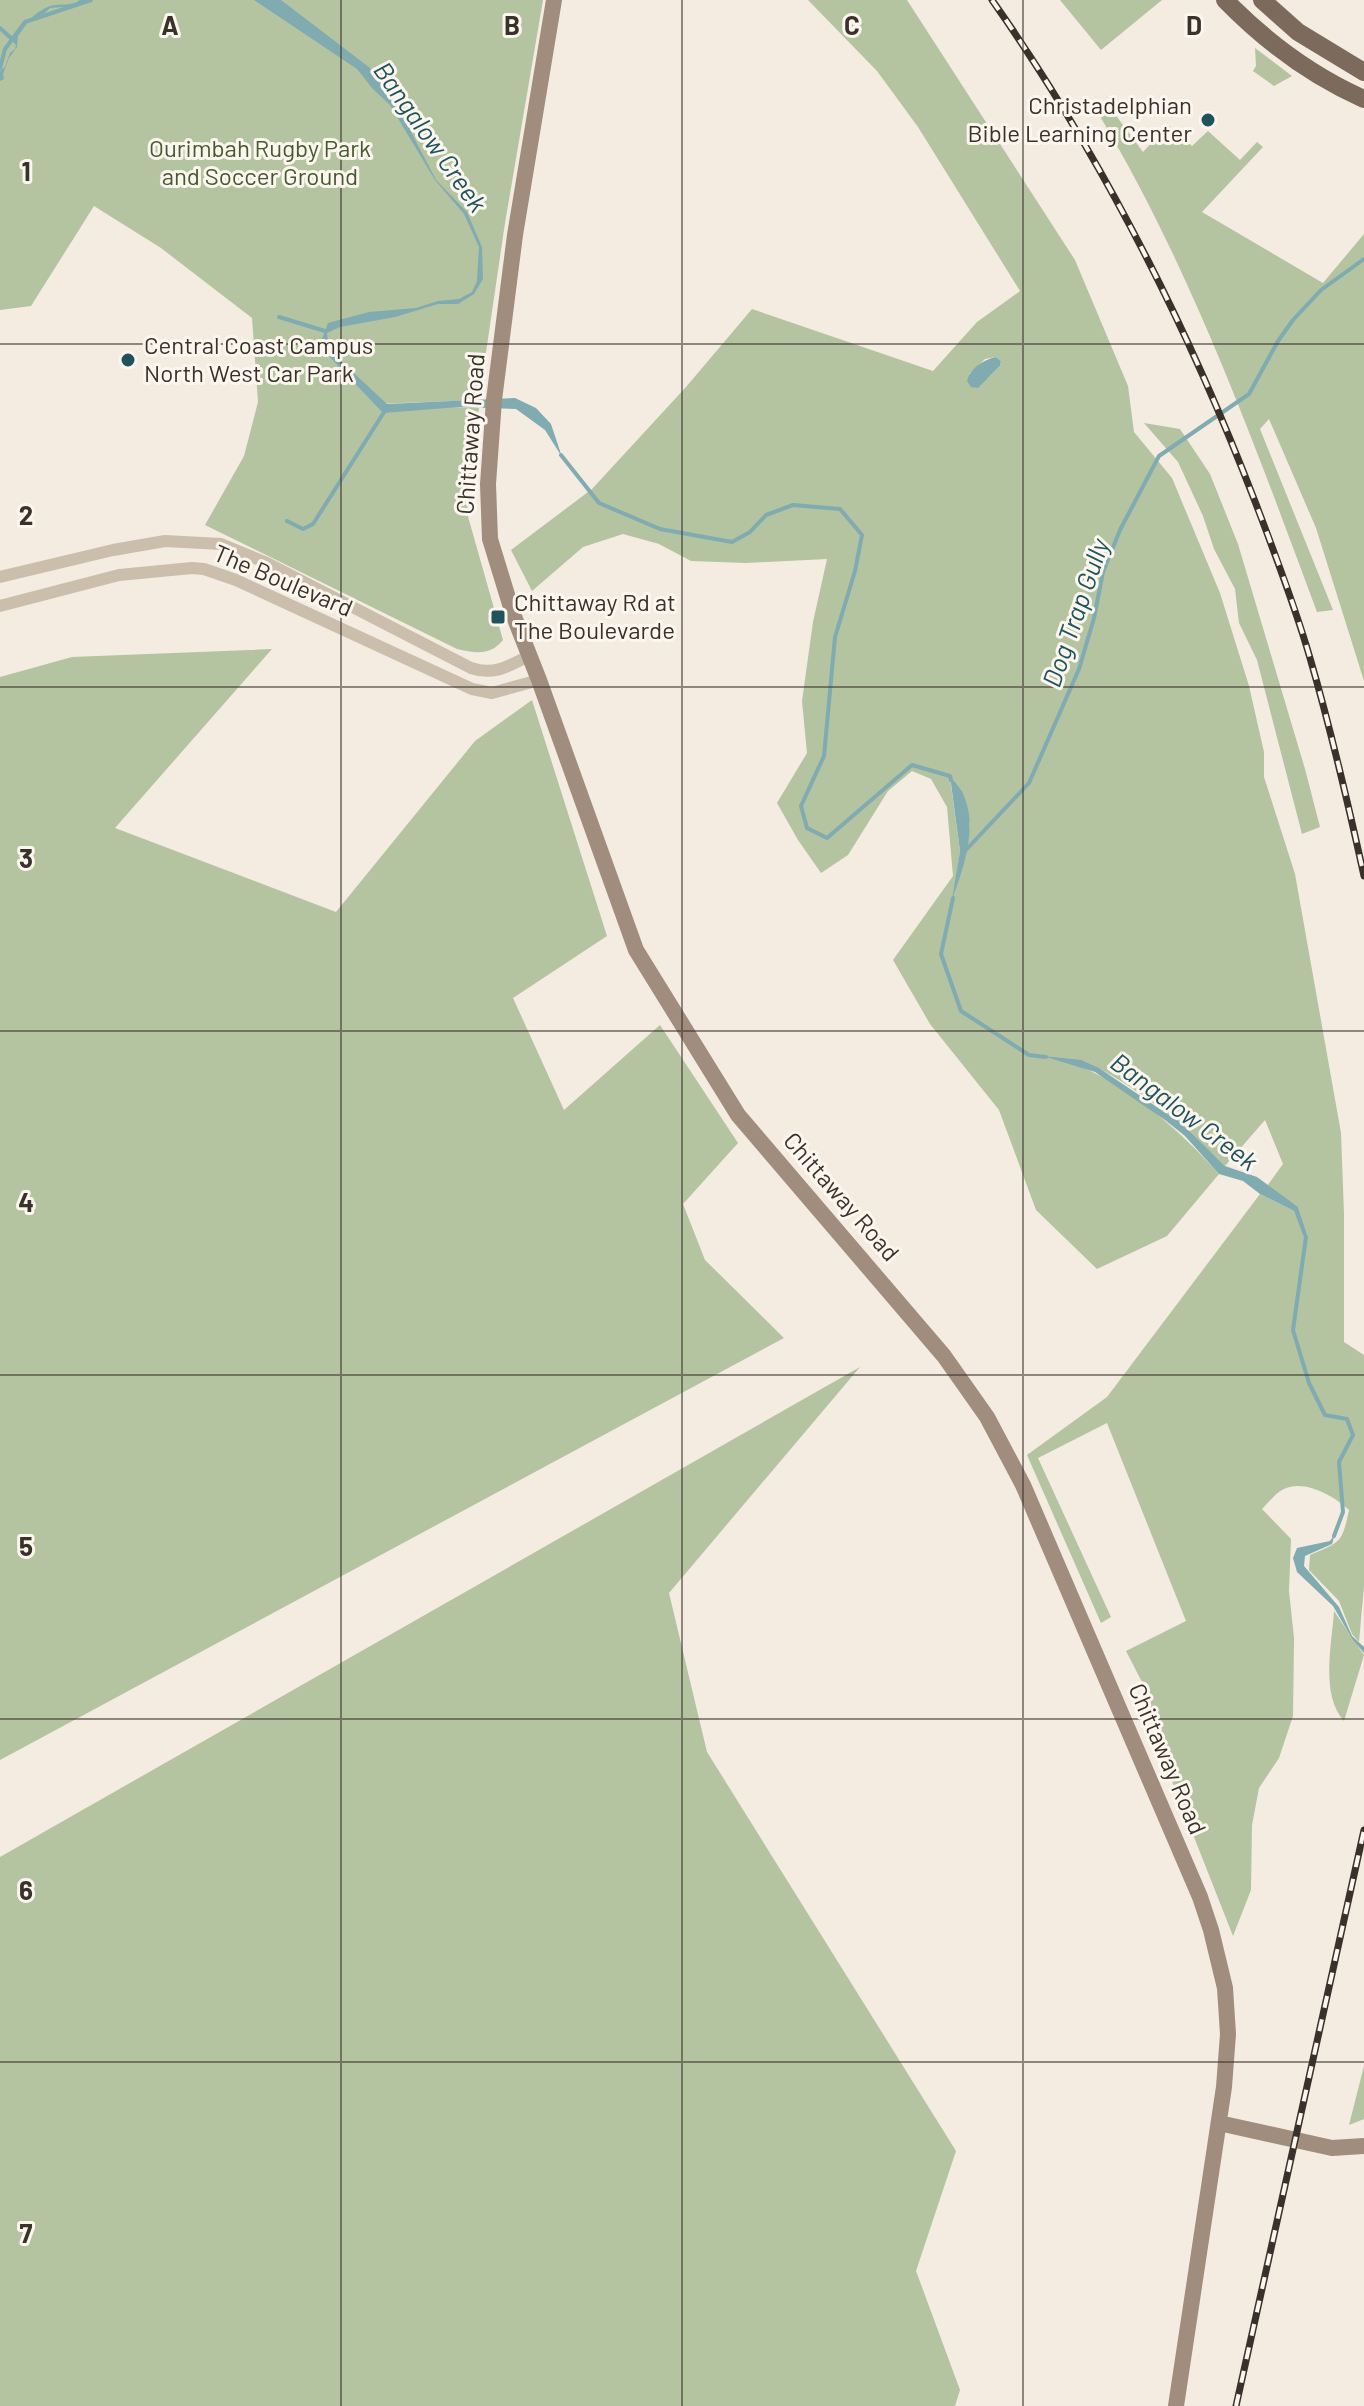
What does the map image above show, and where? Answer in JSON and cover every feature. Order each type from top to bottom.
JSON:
[{"type":"main road","name":"Chittaway Road","points":[[554,0],[515,235],[500,354],[488,484],[490,539],[513,614],[636,950],[738,1115],[944,1356],[987,1417],[1016,1471],[1179,1847],[1211,1930],[1225,1988],[1228,2023],[1219,2123],[1176,2406]]},
{"type":"main road","points":[[1225,0],[1283,53],[1338,87],[1364,99]]},
{"type":"main road","points":[[1262,0],[1298,32],[1364,72]]},
{"type":"main road","points":[[1219,2123],[1332,2148],[1364,2146]]},
{"type":"street","name":"The Boulevard","points":[[0,577],[165,541],[221,544],[267,563],[471,668],[497,672],[530,655]]},
{"type":"street","name":"The Boulevard","points":[[0,606],[119,575],[192,568],[236,580],[472,689],[492,693],[539,680]]},
{"type":"green space","name":"Ourimbah Rugby Park and Soccer Ground","points":[[0,0],[543,0],[479,400],[375,404],[479,408],[467,513],[503,640],[493,649],[470,652],[457,649],[205,525],[244,456],[258,402],[252,318],[161,248],[94,206],[31,306],[0,310]]},
{"type":"green space","points":[[808,0],[907,0],[1075,260],[1128,386],[1134,432],[1172,478],[1220,593],[1249,686],[1264,752],[1264,777],[1295,874],[1341,1133],[1344,1342],[1364,1355],[1364,1586],[1359,1642],[1352,1634],[1339,1601],[1309,1570],[1310,1555],[1334,1544],[1342,1535],[1349,1510],[1327,1494],[1299,1486],[1282,1490],[1262,1509],[1291,1539],[1289,1591],[1294,1638],[1293,1716],[1279,1758],[1259,1788],[1252,1825],[1251,1890],[1233,1936],[1170,1776],[1143,1684],[1126,1651],[1186,1621],[1107,1423],[1038,1458],[1111,1617],[1101,1623],[1027,1455],[1107,1397],[1260,1194],[1294,1211],[1306,1238],[1298,1207],[1267,1186],[1283,1164],[1265,1120],[1225,1166],[1158,1107],[1121,1081],[1082,1060],[1081,1067],[1137,1099],[1189,1143],[1219,1174],[1167,1236],[1097,1269],[1036,1210],[999,1110],[930,1024],[893,960],[953,876],[947,807],[931,779],[912,771],[888,791],[848,855],[821,873],[777,803],[807,753],[802,701],[813,622],[827,559],[746,563],[691,561],[659,544],[623,534],[583,547],[532,591],[511,550],[592,489],[686,387],[752,309],[933,371],[977,322],[1020,291],[918,127],[877,71]],"holes":[[[996,357],[1001,361],[1000,366],[987,379],[969,374],[985,359]],[[950,778],[970,824],[965,857],[954,894],[960,851]]]},
{"type":"green space","points":[[1060,0],[1162,0],[1101,50]]},
{"type":"green space","points":[[1255,48],[1292,76],[1274,86],[1253,71],[1256,66]]},
{"type":"green space","points":[[1106,102],[1143,152],[1168,125],[1192,146],[1208,131],[1240,160],[1257,142],[1263,147],[1202,212],[1323,283],[1364,234],[1364,681],[1316,528],[1269,419],[1260,429],[1333,610],[1317,612],[1245,422],[1193,298],[1165,237],[1101,118]]},
{"type":"green space","points":[[1144,423],[1180,429],[1210,474],[1238,544],[1320,827],[1302,834],[1257,660],[1239,623],[1235,589],[1214,549],[1203,516],[1178,462]]},
{"type":"green space","points":[[272,649],[115,828],[336,912],[475,741],[532,700],[607,936],[513,998],[564,1110],[660,1025],[738,1143],[683,1204],[705,1260],[784,1338],[0,1760],[0,677],[72,657]]},
{"type":"green space","points":[[860,1367],[669,1593],[707,1752],[956,2151],[916,2271],[960,2390],[955,2406],[0,2406],[0,1857]]},
{"type":"green space","points":[[1334,1611],[1364,1655],[1344,1721],[1332,1697],[1330,1683]]},
{"type":"green space","points":[[1364,2066],[1364,2119],[1349,2125]]},
{"type":"water","points":[[86,0],[76,6],[50,8],[39,18],[28,22],[18,36],[17,47],[9,58],[4,79],[0,81],[0,71],[15,49],[12,41],[28,21],[50,6]]},
{"type":"water","points":[[254,0],[281,0],[370,68],[409,128],[436,180],[467,212],[482,247],[483,279],[474,294],[458,304],[438,304],[395,317],[340,327],[327,333],[329,350],[387,404],[515,398],[536,408],[551,424],[562,457],[545,430],[516,409],[459,407],[383,413],[324,351],[322,339],[328,323],[369,312],[416,308],[459,299],[472,292],[477,281],[479,247],[464,214],[435,180],[390,105],[357,69]]},
{"type":"water","points":[[996,357],[1001,361],[1000,366],[978,388],[971,387],[967,381],[974,368]]},
{"type":"water","points":[[950,776],[963,793],[970,822],[967,849],[952,900],[960,851]]},
{"type":"water","points":[[1043,1056],[1082,1060],[1099,1068],[1182,1124],[1225,1166],[1257,1177],[1298,1207],[1307,1234],[1305,1240],[1294,1211],[1260,1194],[1243,1181],[1219,1174],[1185,1136],[1165,1120],[1095,1072]]},
{"type":"water","points":[[1335,1534],[1332,1544],[1305,1556],[1304,1566],[1339,1607],[1352,1636],[1364,1647],[1364,1653],[1353,1640],[1333,1606],[1297,1572],[1293,1558],[1297,1548],[1330,1541]]},
{"type":"waterway","points":[[0,68],[5,49],[25,22],[91,0]]},
{"type":"waterway","points":[[0,28],[12,39]]},
{"type":"waterway","name":"Dog Trap Gully","points":[[964,852],[1029,783],[1079,669],[1103,572],[1120,530],[1159,456],[1249,394],[1293,320],[1321,290],[1364,259]]},
{"type":"waterway","points":[[279,317],[325,331]]},
{"type":"waterway","points":[[287,521],[303,529],[313,524],[386,409]]},
{"type":"waterway","name":"Bangalow Creek","points":[[561,455],[599,503],[660,529],[732,542],[750,532],[766,515],[793,505],[840,509],[862,535],[855,571],[835,637],[824,756],[801,806],[807,828],[827,838],[912,765],[950,776],[951,780]]},
{"type":"waterway","name":"Bangalow Creek","points":[[953,898],[941,954],[961,1011],[1029,1055],[1046,1057]]},
{"type":"waterway","name":"Bangalow Creek","points":[[1306,1237],[1293,1330],[1309,1383],[1325,1415],[1347,1419],[1353,1435],[1339,1462],[1343,1512],[1334,1536]]},
{"type":"railway","points":[[992,0],[1070,119],[1106,181],[1171,308],[1230,438],[1304,639],[1332,739],[1364,876]]},
{"type":"railway","points":[[1236,2406],[1364,1830]]},
{"type":"place","name":"Christadelphian Bible Learning Center","points":[[1208,120]]},
{"type":"place","name":"Central Coast Campus North West Car Park","points":[[128,360]]},
{"type":"place","name":"Chittaway Rd at The Boulevarde","points":[[498,617]]}]
